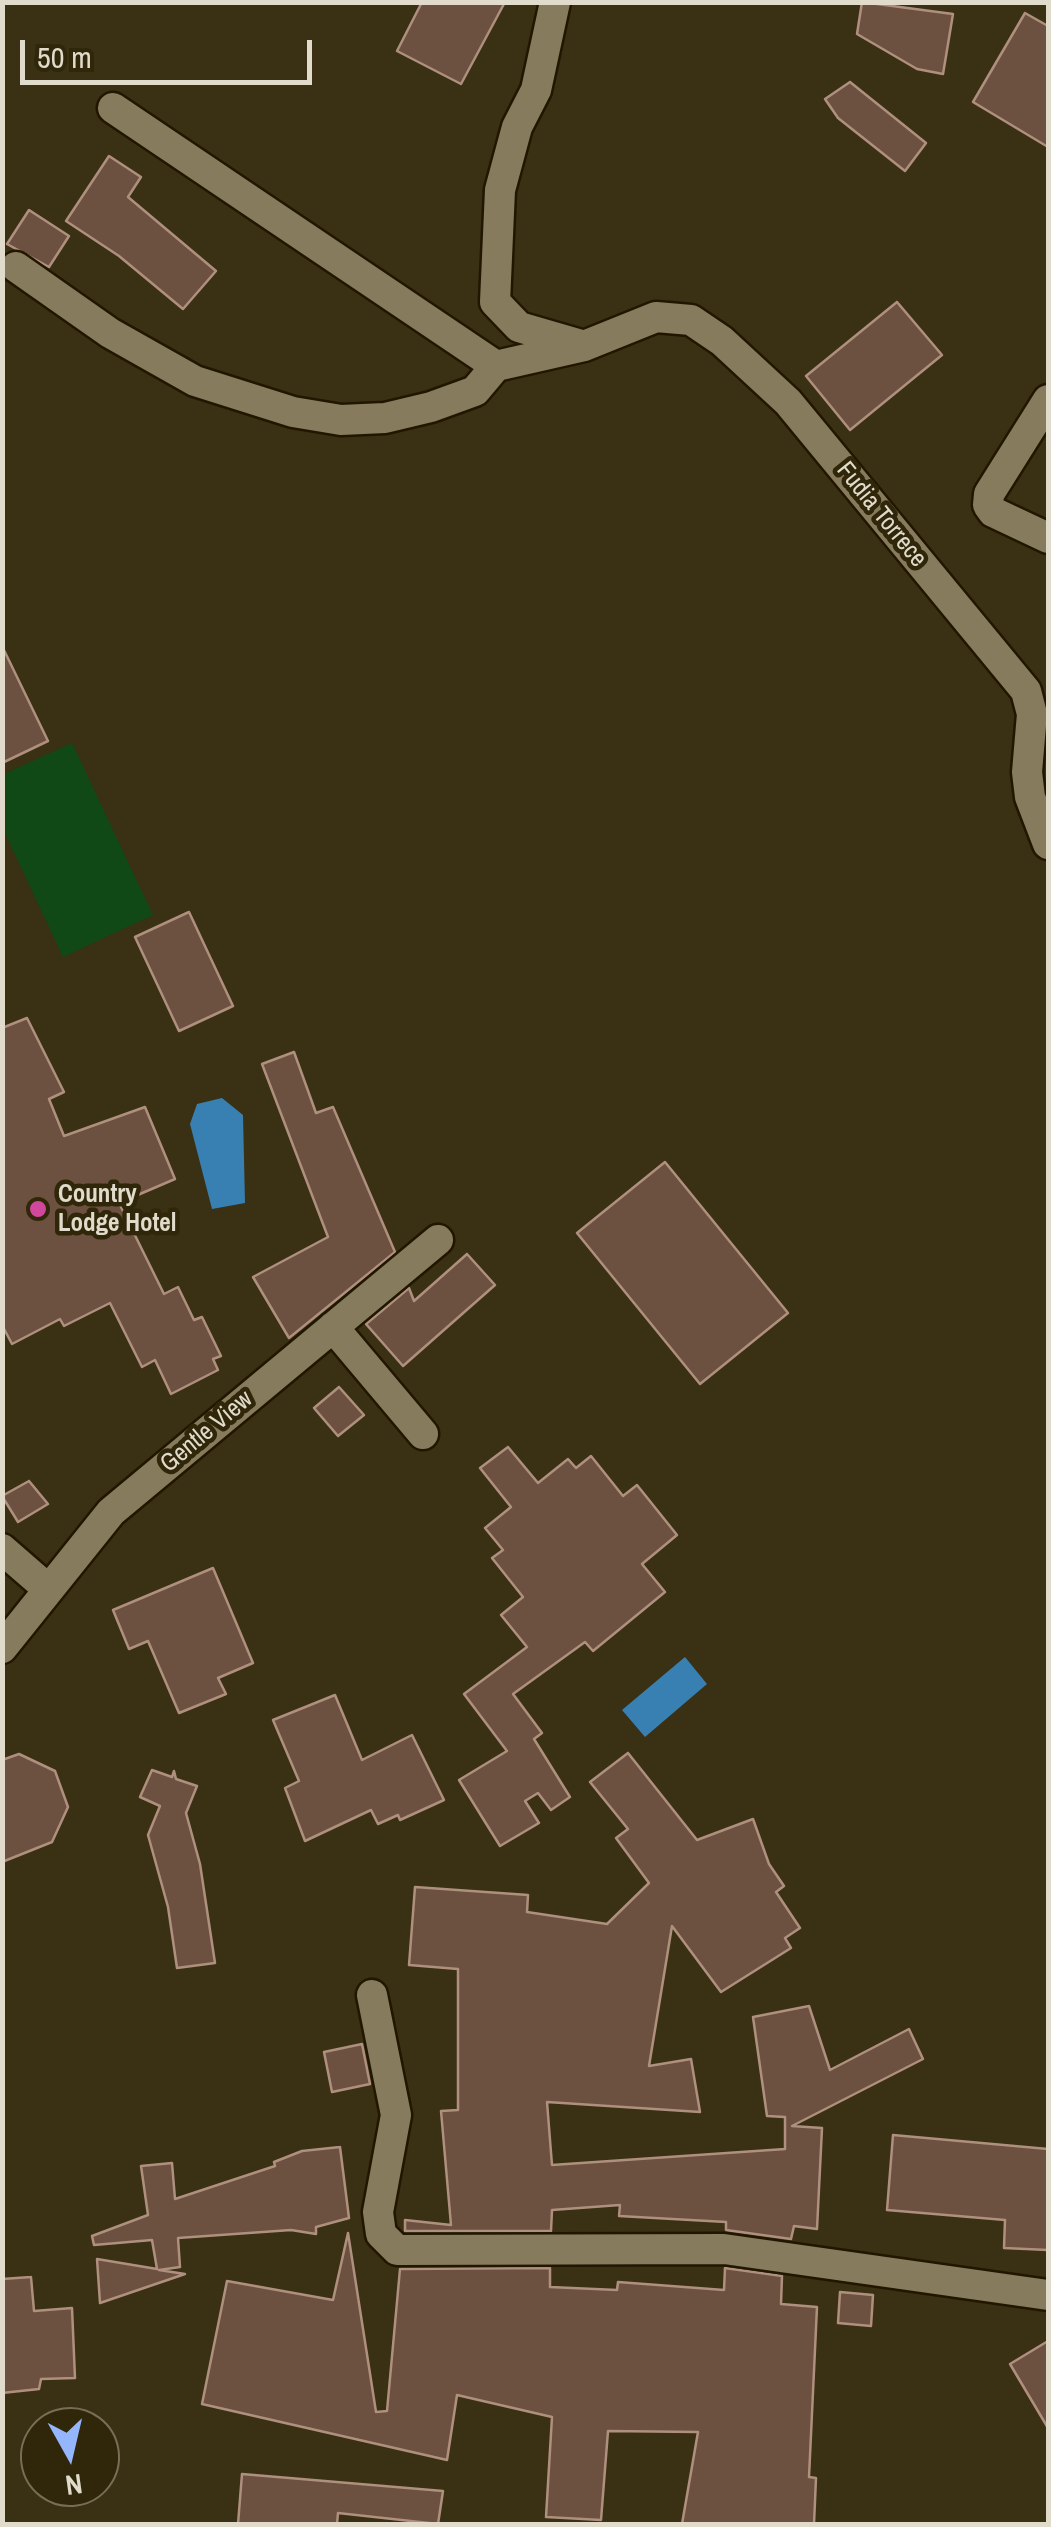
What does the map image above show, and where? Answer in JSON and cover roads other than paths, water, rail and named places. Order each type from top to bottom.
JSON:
[{"type":"street","points":[[555,2],[536,90],[516,126],[500,190],[495,302],[520,327],[584,346]]},
{"type":"street","points":[[16,267],[110,333],[195,381],[294,412],[341,420],[385,418],[475,391],[496,366],[113,108]]},
{"type":"street","name":"Fudia Torrece","points":[[496,366],[584,346],[656,316],[691,320],[722,341],[788,402],[1026,691],[1038,764],[1030,797],[1048,844]]},
{"type":"street","points":[[1048,400],[989,494],[988,505],[992,512],[1048,538]]},
{"type":"street","name":"Gentle View","points":[[2,1648],[111,1512],[438,1240]]},
{"type":"street","points":[[333,1327],[424,1434]]},
{"type":"street","points":[[2,1548],[48,1590]]},
{"type":"street","points":[[372,1995],[396,2114],[378,2212],[381,2234],[397,2250],[724,2249],[1048,2295]]},
{"type":"water","points":[[222,1098],[243,1115],[245,1203],[212,1209],[190,1124],[197,1104]]},
{"type":"water","points":[[685,1657],[707,1684],[645,1737],[622,1710]]},
{"type":"place","name":"Country Lodge Hotel","points":[[38,1209]]}]
